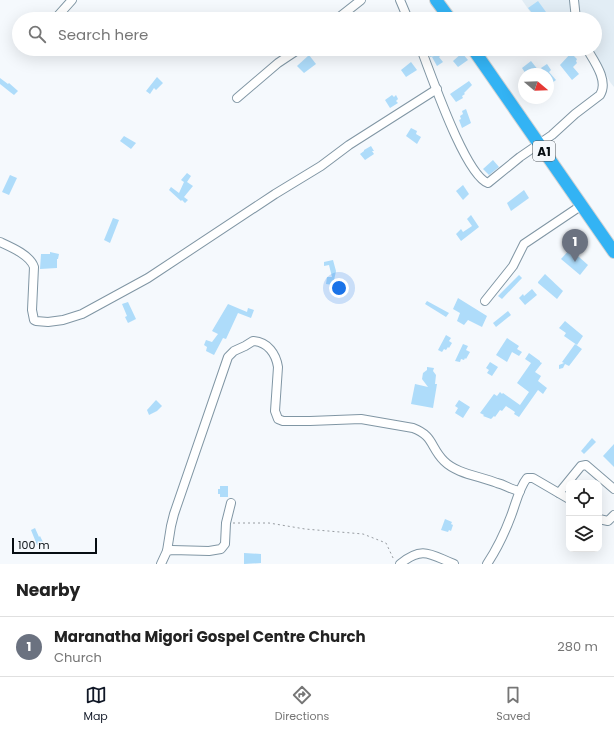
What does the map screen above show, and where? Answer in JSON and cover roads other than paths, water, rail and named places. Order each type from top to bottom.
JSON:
[{"type":"highway","points":[[436,0],[445,12]]},
{"type":"highway","name":"A1","points":[[478,56],[614,252]]},
{"type":"street","points":[[61,12],[72,0]]},
{"type":"street","points":[[346,12],[361,0]]},
{"type":"street","points":[[400,0],[405,12]]},
{"type":"street","points":[[574,0],[575,12]]},
{"type":"street","points":[[237,98],[278,63],[288,56]]},
{"type":"street","points":[[424,56],[463,151],[486,182],[490,182],[600,95],[603,83],[590,56]]},
{"type":"street","points":[[0,242],[28,258],[34,267],[32,310],[34,320],[36,322],[63,320],[78,315],[153,274],[275,194],[321,166],[356,140],[437,89]]},
{"type":"street","points":[[485,302],[513,266],[524,244],[582,205]]},
{"type":"street","points":[[161,564],[167,551],[174,514],[228,357],[234,351],[253,341],[265,344],[271,350],[277,361],[278,367],[275,411],[278,419],[283,421],[310,421],[355,418],[413,428],[429,438],[438,455],[454,468],[498,483],[512,490],[520,491]]},
{"type":"street","points":[[559,493],[581,466],[586,465],[614,489]]},
{"type":"street","points":[[487,564],[494,554],[520,491],[525,481],[529,477],[566,497]]},
{"type":"street","points":[[167,551],[210,551],[221,549],[225,544],[226,523],[231,503]]},
{"type":"street","points":[[602,520],[608,521],[614,515]]},
{"type":"street","points":[[400,564],[415,554],[420,553],[434,555],[454,564]]},
{"type":"place","name":"Maranatha Migori Gospel Centre Church","points":[[575,262]]}]
